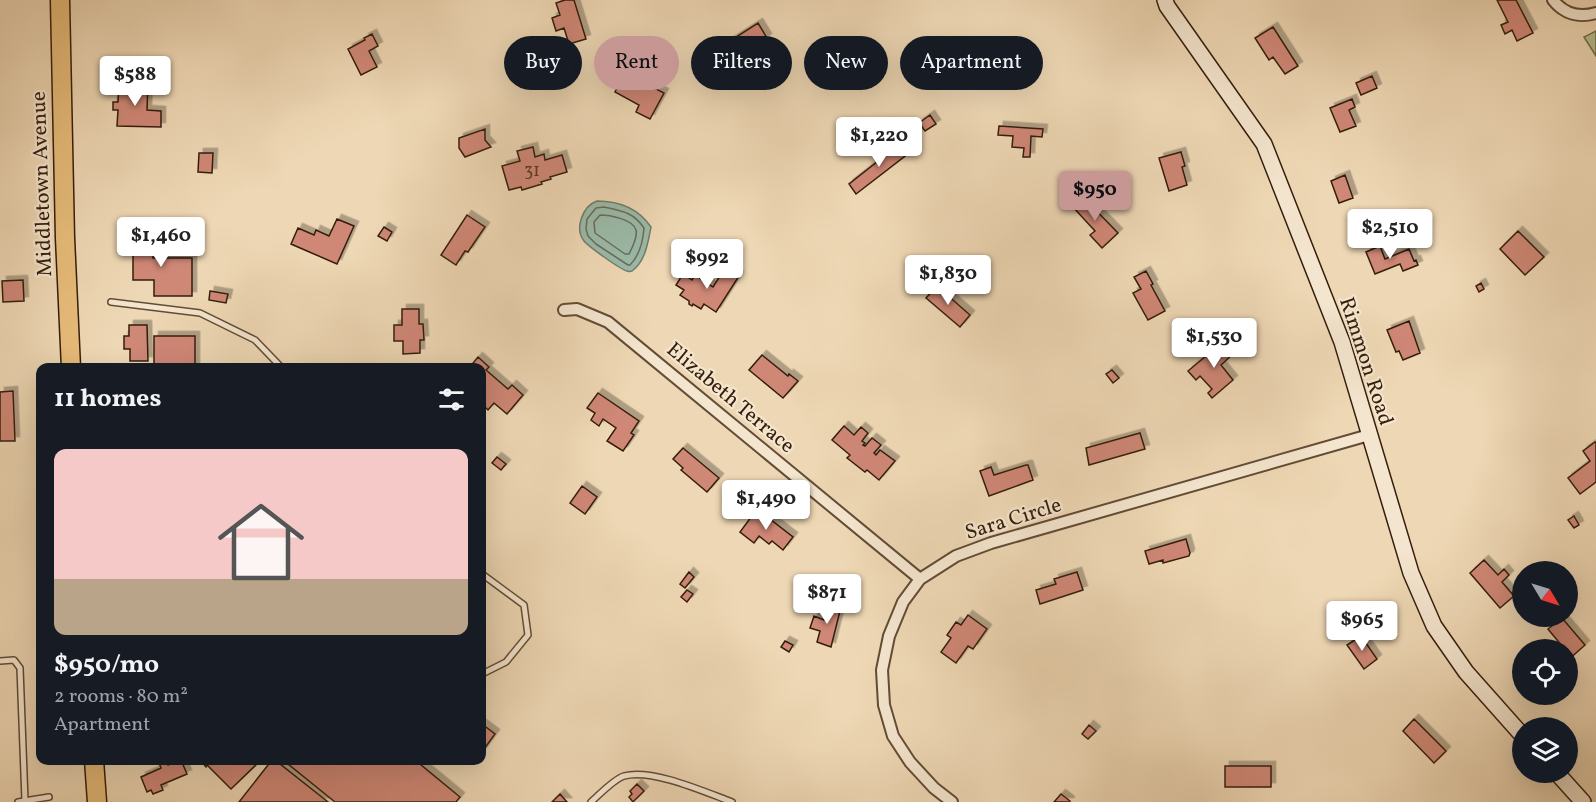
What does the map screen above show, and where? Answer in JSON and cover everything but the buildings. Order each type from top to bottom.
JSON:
[{"type":"main road","name":"Middletown Avenue","points":[[60,0],[64,228],[71,363]]},
{"type":"main road","points":[[94,765],[97,802]]},
{"type":"street","name":"Rimmon Road","points":[[1165,0],[1264,144],[1342,342],[1411,573],[1434,626],[1466,672],[1512,724]]},
{"type":"street","points":[[1553,0],[1569,13],[1581,15],[1596,13]]},
{"type":"street","name":"Elizabeth Terrace","points":[[564,310],[578,309],[608,321],[920,579]]},
{"type":"street","name":"Sara Circle","points":[[952,802],[934,788],[910,762],[893,736],[884,705],[882,670],[889,636],[903,602],[920,579],[956,556],[991,543],[1369,435]]},
{"type":"street","points":[[1566,783],[1582,802]]},
{"type":"lane","points":[[111,302],[200,313],[255,340],[277,363]]},
{"type":"lane","points":[[486,577],[524,605],[528,635],[506,662],[486,672]]},
{"type":"lane","points":[[0,661],[14,660],[20,668],[25,801]]},
{"type":"lane","points":[[591,802],[621,776],[635,774],[655,776],[732,802]]},
{"type":"lane","points":[[18,802],[49,797]]},
{"type":"green space","points":[[1596,31],[1596,56],[1584,37]]},
{"type":"water","points":[[597,201],[613,202],[628,207],[646,220],[651,227],[643,257],[632,271],[624,270],[605,258],[587,244],[581,236],[580,224],[584,212]]}]
